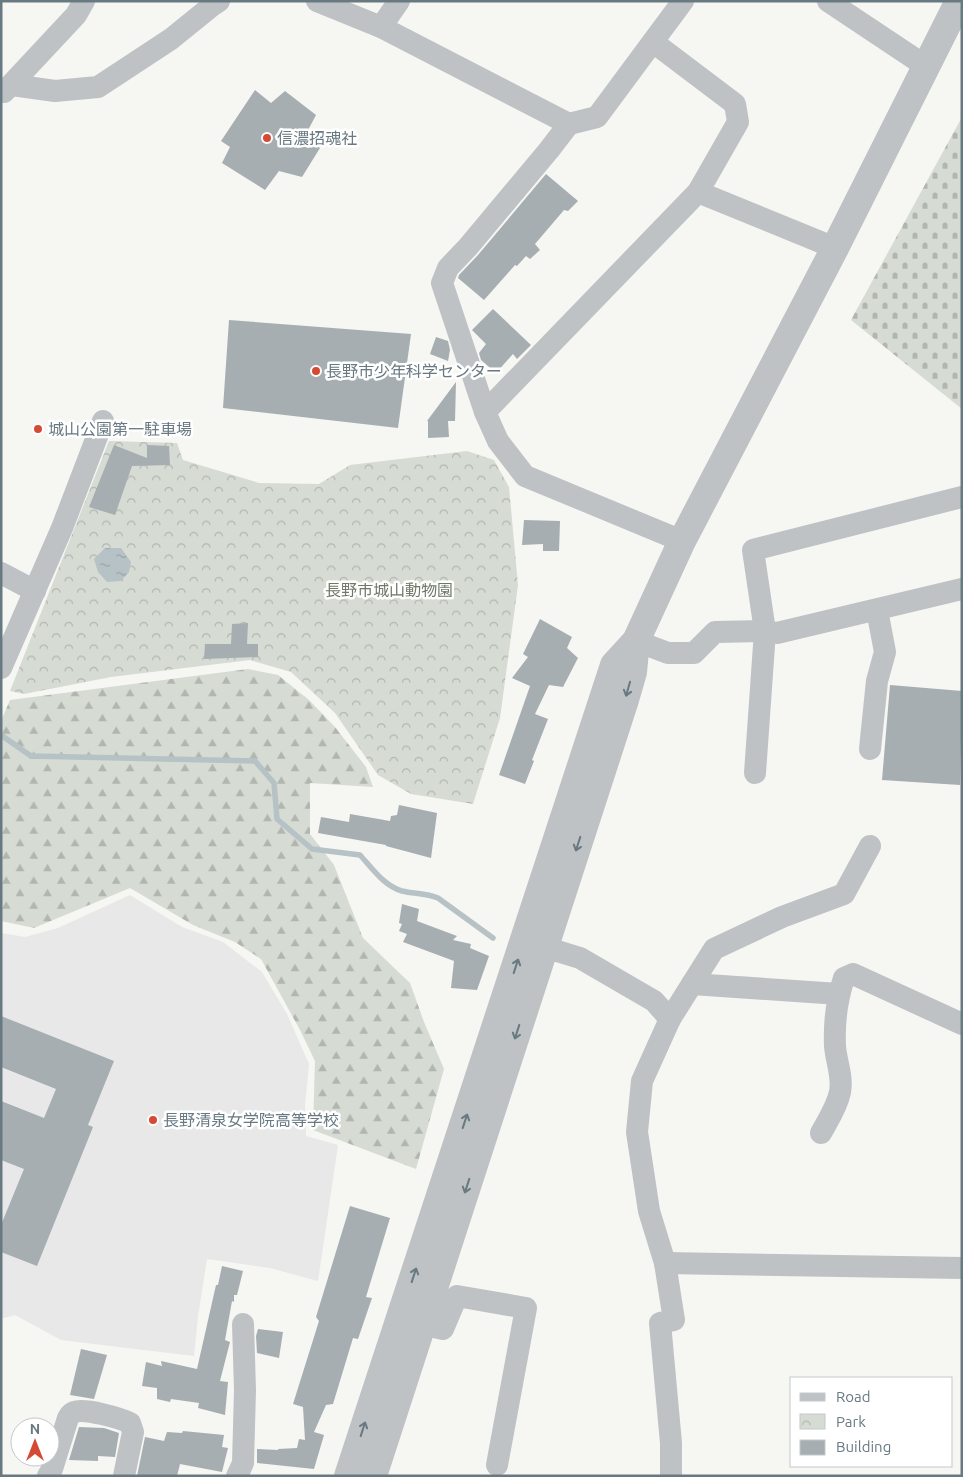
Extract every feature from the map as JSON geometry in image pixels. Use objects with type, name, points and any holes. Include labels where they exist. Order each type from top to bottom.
[{"type":"street","points":[[7,90],[76,15],[84,1]]},
{"type":"street","points":[[7,90],[55,91],[98,88],[171,39],[219,1]]},
{"type":"street","points":[[317,1],[381,28],[569,124]]},
{"type":"street","points":[[381,28],[399,1]]},
{"type":"street","points":[[682,541],[525,476],[498,441],[485,412],[442,283],[448,268],[468,248],[569,124],[598,116],[683,1]]},
{"type":"street","points":[[828,1],[927,67]]},
{"type":"street","points":[[348,1476],[614,665],[636,641],[682,541],[835,248],[959,1]]},
{"type":"street","points":[[485,412],[698,192],[738,122],[735,104],[653,42]]},
{"type":"street","points":[[698,192],[835,248]]},
{"type":"street","points":[[4,661],[62,528],[103,421]]},
{"type":"street","points":[[755,773],[765,631],[752,550],[962,497]]},
{"type":"street","points":[[1,573],[36,591]]},
{"type":"street","points":[[636,641],[668,653],[694,653],[715,632],[765,631],[777,634],[962,589]]},
{"type":"street","points":[[870,749],[877,681],[885,652],[877,610]]},
{"type":"street","points":[[373,1476],[624,703],[633,672],[636,641]]},
{"type":"street","points":[[671,1476],[671,1443],[660,1323],[674,1320],[665,1263],[649,1211],[637,1132],[642,1081],[670,1019],[714,949],[782,917],[844,894],[870,846]]},
{"type":"street","points":[[544,947],[580,958],[654,1001],[670,1019]]},
{"type":"street","points":[[821,1133],[837,1105],[840,1089],[835,1047],[839,994],[844,978],[853,974],[962,1024]]},
{"type":"street","points":[[692,984],[839,994]]},
{"type":"street","points":[[665,1263],[962,1268]]},
{"type":"street","points":[[422,1324],[443,1329],[457,1296],[526,1308],[497,1466]]},
{"type":"street","points":[[237,1476],[243,1463],[245,1390],[243,1324]]},
{"type":"street","points":[[48,1476],[68,1418],[75,1412],[80,1411],[130,1423],[133,1432],[124,1476]]},
{"type":"shaded area","name":"長野清泉女学院高等学校","points":[[130,895],[182,927],[223,942],[262,972],[287,1014],[309,1064],[305,1105],[306,1136],[338,1145],[318,1281],[270,1268],[207,1259],[194,1356],[61,1340],[15,1315],[1,1317],[1,933],[25,937],[58,928]]},
{"type":"green space","points":[[962,117],[962,409],[851,320]]},
{"type":"green space","name":"長野市城山動物園","points":[[109,441],[177,443],[183,460],[259,483],[319,484],[350,465],[467,451],[494,460],[509,487],[518,585],[500,718],[473,804],[411,794],[378,775],[335,713],[291,672],[250,660],[111,677],[24,694],[10,691]]},
{"type":"green space","points":[[248,669],[278,675],[309,700],[335,727],[366,767],[373,787],[310,783],[310,834],[334,865],[363,938],[410,983],[444,1069],[416,1169],[313,1130],[315,1061],[261,959],[235,942],[193,925],[130,888],[34,928],[1,921],[1,721],[10,700]]},
{"type":"water","points":[[105,548],[121,548],[131,562],[129,572],[121,581],[107,582],[98,572],[94,559]]},
{"type":"building","name":"信濃招魂社","points":[[255,90],[271,103],[285,91],[316,115],[306,134],[320,148],[302,177],[279,171],[265,190],[222,163],[230,147],[221,141]]},
{"type":"building","points":[[546,174],[578,201],[568,211],[564,210],[535,244],[540,250],[530,259],[526,256],[517,266],[515,265],[484,300],[458,278],[459,275]]},
{"type":"building","points":[[493,309],[531,345],[517,359],[513,354],[496,373],[481,360],[479,353],[486,344],[472,330]]},
{"type":"building","name":"長野市少年科学センター","points":[[229,320],[411,334],[398,428],[223,408]]},
{"type":"building","points":[[436,337],[448,341],[450,350],[448,361],[430,354]]},
{"type":"building","points":[[456,382],[455,421],[448,421],[449,437],[428,438],[427,421]]},
{"type":"building","points":[[114,445],[147,458],[147,445],[169,446],[170,465],[132,466],[115,515],[89,507]]},
{"type":"building","points":[[524,520],[560,521],[559,551],[543,551],[543,544],[522,545]]},
{"type":"building","points":[[540,619],[572,637],[567,648],[578,658],[563,687],[549,685],[535,714],[548,719],[525,784],[499,775],[530,686],[512,678],[528,657],[523,654]]},
{"type":"building","points":[[248,623],[247,644],[258,644],[258,657],[204,659],[205,644],[231,644],[232,624]]},
{"type":"building","points":[[890,685],[962,691],[960,785],[882,780]]},
{"type":"building","points":[[399,805],[437,813],[431,858],[386,845],[318,833],[321,817],[349,822],[350,814],[390,821],[391,816],[397,815]]},
{"type":"building","points":[[402,904],[419,909],[417,921],[457,936],[453,940],[471,944],[470,948],[489,956],[477,990],[451,988],[454,961],[403,942],[407,934],[399,931],[402,924],[399,923]]},
{"type":"building","points":[[1,1016],[114,1061],[88,1125],[93,1127],[37,1266],[1,1252],[1,1225],[24,1169],[1,1160],[1,1101],[44,1118],[56,1089],[1,1067]]},
{"type":"building","points":[[350,1206],[390,1218],[366,1297],[372,1298],[358,1339],[353,1338],[333,1404],[326,1405],[314,1432],[324,1435],[314,1469],[257,1463],[257,1449],[278,1450],[297,1448],[299,1439],[305,1440],[303,1407],[293,1404],[319,1321],[316,1317]]},
{"type":"building","points":[[222,1266],[243,1271],[237,1295],[234,1295],[234,1302],[232,1301],[225,1340],[230,1342],[220,1381],[228,1382],[225,1415],[198,1408],[199,1403],[171,1399],[170,1402],[157,1399],[157,1388],[142,1386],[146,1362],[162,1366],[161,1361],[197,1369]]},
{"type":"building","points":[[258,1329],[283,1332],[279,1358],[257,1353],[256,1336]]},
{"type":"building","points":[[81,1349],[107,1355],[94,1399],[70,1395]]},
{"type":"building","points":[[79,1427],[104,1428],[119,1433],[115,1457],[98,1456],[98,1461],[69,1460]]},
{"type":"building","points":[[183,1431],[224,1435],[222,1447],[228,1448],[222,1472],[180,1464],[177,1476],[137,1476],[145,1437],[164,1441],[167,1432],[182,1433]]},
{"type":"waterway","points":[[1,735],[31,756],[255,761],[274,783],[277,819],[312,849],[360,855],[379,876],[396,889],[438,898],[493,938]]},
{"type":"place","name":"信濃招魂社","points":[[267,138]]},
{"type":"place","name":"長野市少年科学センター","points":[[316,371]]},
{"type":"place","name":"城山公園第一駐車場","points":[[38,429]]},
{"type":"place","name":"長野清泉女学院高等学校","points":[[153,1120]]}]
